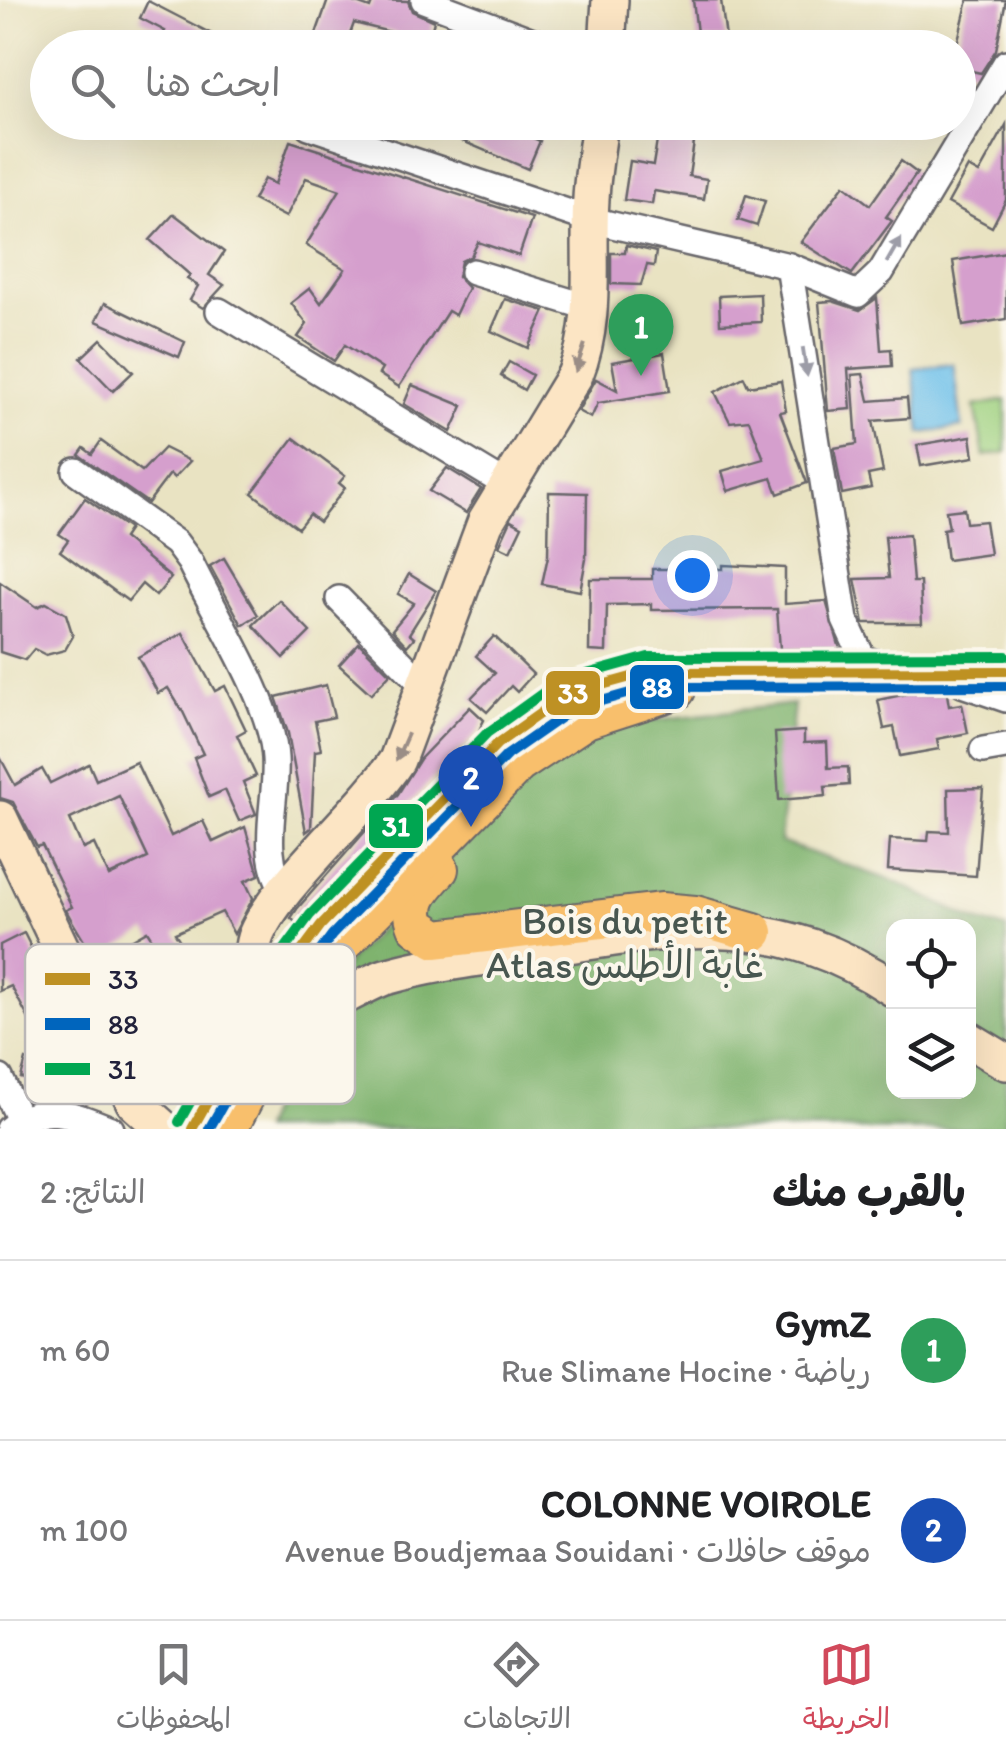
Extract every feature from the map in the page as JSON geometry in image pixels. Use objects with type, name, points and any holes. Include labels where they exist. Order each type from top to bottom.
[{"type":"main road","points":[[311,944],[322,925],[497,744],[530,716],[566,694],[649,672],[1006,671]]},
{"type":"main road","points":[[341,944],[510,772],[551,738],[602,713],[650,696],[757,672]]},
{"type":"main road","points":[[510,772],[493,806],[415,901],[413,918],[429,936],[452,939],[661,912],[695,915],[754,932]]},
{"type":"main road","points":[[201,1127],[215,1104]]},
{"type":"street","points":[[424,0],[503,30]]},
{"type":"street","points":[[608,30],[610,0]]},
{"type":"street","points":[[976,113],[1006,63]]},
{"type":"street","points":[[350,140],[591,220],[789,266],[847,291],[864,291],[881,272],[960,140]]},
{"type":"street","points":[[254,944],[286,892],[376,792],[397,760],[485,524],[504,484],[574,375],[584,350],[591,308],[591,220],[598,140]]},
{"type":"street","points":[[789,266],[845,620],[863,659],[912,672]]},
{"type":"street","points":[[473,272],[591,308]]},
{"type":"street","points":[[220,311],[504,484]]},
{"type":"street","points":[[76,471],[176,543],[190,562],[264,710],[276,755],[272,864],[286,892]]},
{"type":"street","points":[[339,599],[426,688]]},
{"type":"street","points":[[955,673],[962,684],[1006,700]]},
{"type":"street","points":[[3,831],[59,944]]},
{"type":"street","points":[[355,989],[381,978],[438,965],[636,934],[754,932],[833,952],[886,984]]},
{"type":"street","points":[[976,1044],[1006,1062]]},
{"type":"street","points":[[0,1078],[15,1124],[56,1111],[111,1129]]},
{"type":"street","points":[[166,1104],[201,1127]]},
{"type":"green space","points":[[1006,400],[1006,452],[984,456],[975,406]]},
{"type":"green space","name":"Bois du petit Atlas غابة الأطلس","points":[[794,704],[780,842],[898,883],[971,919],[886,919],[886,1099],[976,1099],[976,921],[1006,929],[1006,1129],[262,1129],[272,1104],[355,1104],[355,954],[565,741],[637,722]]},
{"type":"water","points":[[954,364],[962,427],[921,433],[913,369]]},
{"type":"building","points":[[328,0],[348,0],[370,8],[373,0],[408,1],[412,11],[434,21],[432,30],[382,30],[354,23],[351,30],[317,30]]},
{"type":"building","points":[[693,0],[721,0],[725,30],[697,30]]},
{"type":"building","points":[[968,0],[1006,0],[996,50],[981,73],[976,72],[976,30],[960,30]]},
{"type":"building","points":[[148,1],[204,30],[163,30],[140,18]]},
{"type":"building","points":[[1006,125],[1006,200],[992,227],[948,203],[968,167],[979,173]]},
{"type":"building","points":[[460,140],[538,140],[528,169]]},
{"type":"building","points":[[657,140],[694,140],[689,176],[707,179],[704,199],[654,191],[652,204],[624,200],[630,161],[653,165]]},
{"type":"building","points":[[290,141],[532,218],[519,256],[478,242],[471,256],[461,261],[458,277],[468,288],[455,315],[448,311],[399,387],[379,374],[382,369],[345,345],[334,361],[298,337],[307,324],[291,303],[310,288],[321,303],[345,269],[306,245],[340,190],[306,178],[286,217],[253,200],[264,179],[275,184]]},
{"type":"building","points":[[901,161],[917,173],[886,217],[892,221],[852,274],[801,242],[844,185],[870,205]]},
{"type":"building","points":[[746,195],[765,201],[757,226],[738,220]]},
{"type":"building","points":[[174,214],[224,252],[209,275],[224,285],[203,308],[190,300],[198,286],[187,279],[190,275],[150,240]]},
{"type":"building","points":[[626,245],[656,252],[654,266],[647,265],[641,285],[611,284],[611,253],[625,253]]},
{"type":"building","points":[[1006,252],[1006,319],[963,326],[953,261]]},
{"type":"building","points":[[760,294],[761,322],[720,324],[719,296]]},
{"type":"building","points":[[877,298],[881,350],[891,349],[892,366],[848,369],[851,409],[828,411],[819,302],[832,301],[860,310]]},
{"type":"building","points":[[505,299],[545,311],[528,348],[491,331]]},
{"type":"building","points":[[105,303],[185,342],[179,357],[96,321]]},
{"type":"building","points":[[101,339],[133,372],[113,391],[81,358]]},
{"type":"building","points":[[664,353],[670,391],[598,403],[591,418],[578,411],[596,379],[617,390],[612,362]]},
{"type":"building","points":[[509,362],[532,375],[524,390],[501,376]]},
{"type":"building","points":[[863,374],[869,401],[907,398],[909,418],[873,421],[883,472],[868,475],[871,488],[842,494],[834,448],[857,444],[852,375]]},
{"type":"building","points":[[744,377],[748,386],[781,381],[786,411],[780,412],[807,483],[778,494],[772,478],[728,491],[722,471],[764,459],[749,420],[730,422],[715,392]]},
{"type":"building","points":[[412,385],[463,406],[451,432],[404,404]]},
{"type":"building","points":[[971,436],[974,457],[921,466],[917,445]]},
{"type":"building","points":[[294,438],[345,476],[339,483],[345,488],[319,522],[309,514],[298,528],[252,493]]},
{"type":"building","points":[[101,441],[142,471],[164,448],[190,461],[174,478],[170,474],[148,503],[79,455],[84,448],[92,454]]},
{"type":"building","points":[[447,468],[481,489],[466,513],[429,491]]},
{"type":"building","points":[[549,492],[587,493],[586,559],[580,591],[542,584],[548,556]]},
{"type":"building","points":[[85,498],[129,529],[123,538],[171,578],[156,596],[142,584],[128,601],[60,551],[68,540],[59,534]]},
{"type":"building","points":[[964,509],[966,523],[985,521],[990,554],[947,560],[943,529],[949,528],[946,511]]},
{"type":"building","points":[[511,520],[522,526],[510,551],[499,546]]},
{"type":"building","points":[[909,535],[913,582],[920,582],[922,623],[864,623],[855,579],[889,578],[885,537]]},
{"type":"building","points":[[224,558],[258,615],[242,625],[210,566]]},
{"type":"building","points":[[723,565],[785,568],[785,604],[826,601],[840,649],[780,649],[777,609],[651,610],[651,604],[607,605],[606,652],[589,651],[590,579],[652,579],[652,569],[723,569]]},
{"type":"building","points":[[409,574],[436,591],[409,634],[414,638],[407,646],[392,630],[414,603],[398,594]]},
{"type":"building","points":[[0,582],[37,607],[46,603],[66,614],[73,636],[65,650],[46,655],[34,649],[25,660],[0,652]]},
{"type":"building","points":[[279,600],[310,632],[284,658],[253,625]]},
{"type":"building","points":[[183,633],[215,691],[225,686],[246,730],[237,735],[256,776],[243,782],[256,814],[239,821],[225,790],[209,797],[194,758],[203,754],[183,712],[168,688],[158,693],[138,657]]},
{"type":"building","points":[[494,636],[533,674],[517,692],[511,686],[487,712],[471,698],[495,673],[476,656]]},
{"type":"building","points":[[359,643],[390,674],[371,694],[339,665]]},
{"type":"building","points":[[326,685],[334,717],[315,721],[321,750],[315,751],[311,828],[306,832],[288,733],[276,697]]},
{"type":"building","points":[[907,694],[947,694],[949,706],[962,704],[968,733],[937,739],[939,749],[900,756],[894,727],[884,729],[878,700]]},
{"type":"building","points":[[470,707],[484,720],[478,732],[295,922],[291,918],[297,909],[398,794],[420,759]]},
{"type":"building","points":[[804,731],[804,743],[827,742],[828,768],[848,767],[849,785],[825,787],[826,796],[779,800],[775,733]]},
{"type":"building","points":[[0,757],[15,785],[42,769],[50,783],[89,764],[96,780],[136,762],[171,836],[203,821],[213,842],[245,827],[259,875],[245,881],[253,898],[234,934],[222,912],[175,933],[182,944],[155,944],[147,931],[124,944],[86,944],[66,910],[72,907],[42,845],[37,847],[13,802],[0,798]],"holes":[[[119,796],[148,858],[109,876],[94,844],[83,849],[70,819]]]},
{"type":"building","points":[[983,788],[976,876],[888,870],[890,839],[928,841],[929,831],[949,832],[948,789]]},
{"type":"building","points":[[24,933],[30,944],[25,944],[25,1012],[11,986],[0,991],[0,945]]},
{"type":"transit line","name":"31","points":[[289,944],[310,915],[487,733],[558,682],[648,657],[1006,656]]},
{"type":"transit line","name":"33","points":[[307,944],[497,744],[566,695],[649,672],[1006,671]]},
{"type":"transit line","name":"88","points":[[325,944],[507,755],[573,709],[651,687],[1006,686]]},
{"type":"transit line","name":"31","points":[[179,1122],[189,1104]]},
{"type":"transit line","name":"33","points":[[192,1129],[206,1104]]},
{"type":"transit line","name":"88","points":[[209,1129],[223,1104]]},
{"type":"place","name":"GymZ","points":[[641,376]]},
{"type":"place","name":"COLONNE VOIROLE","points":[[471,827]]}]
